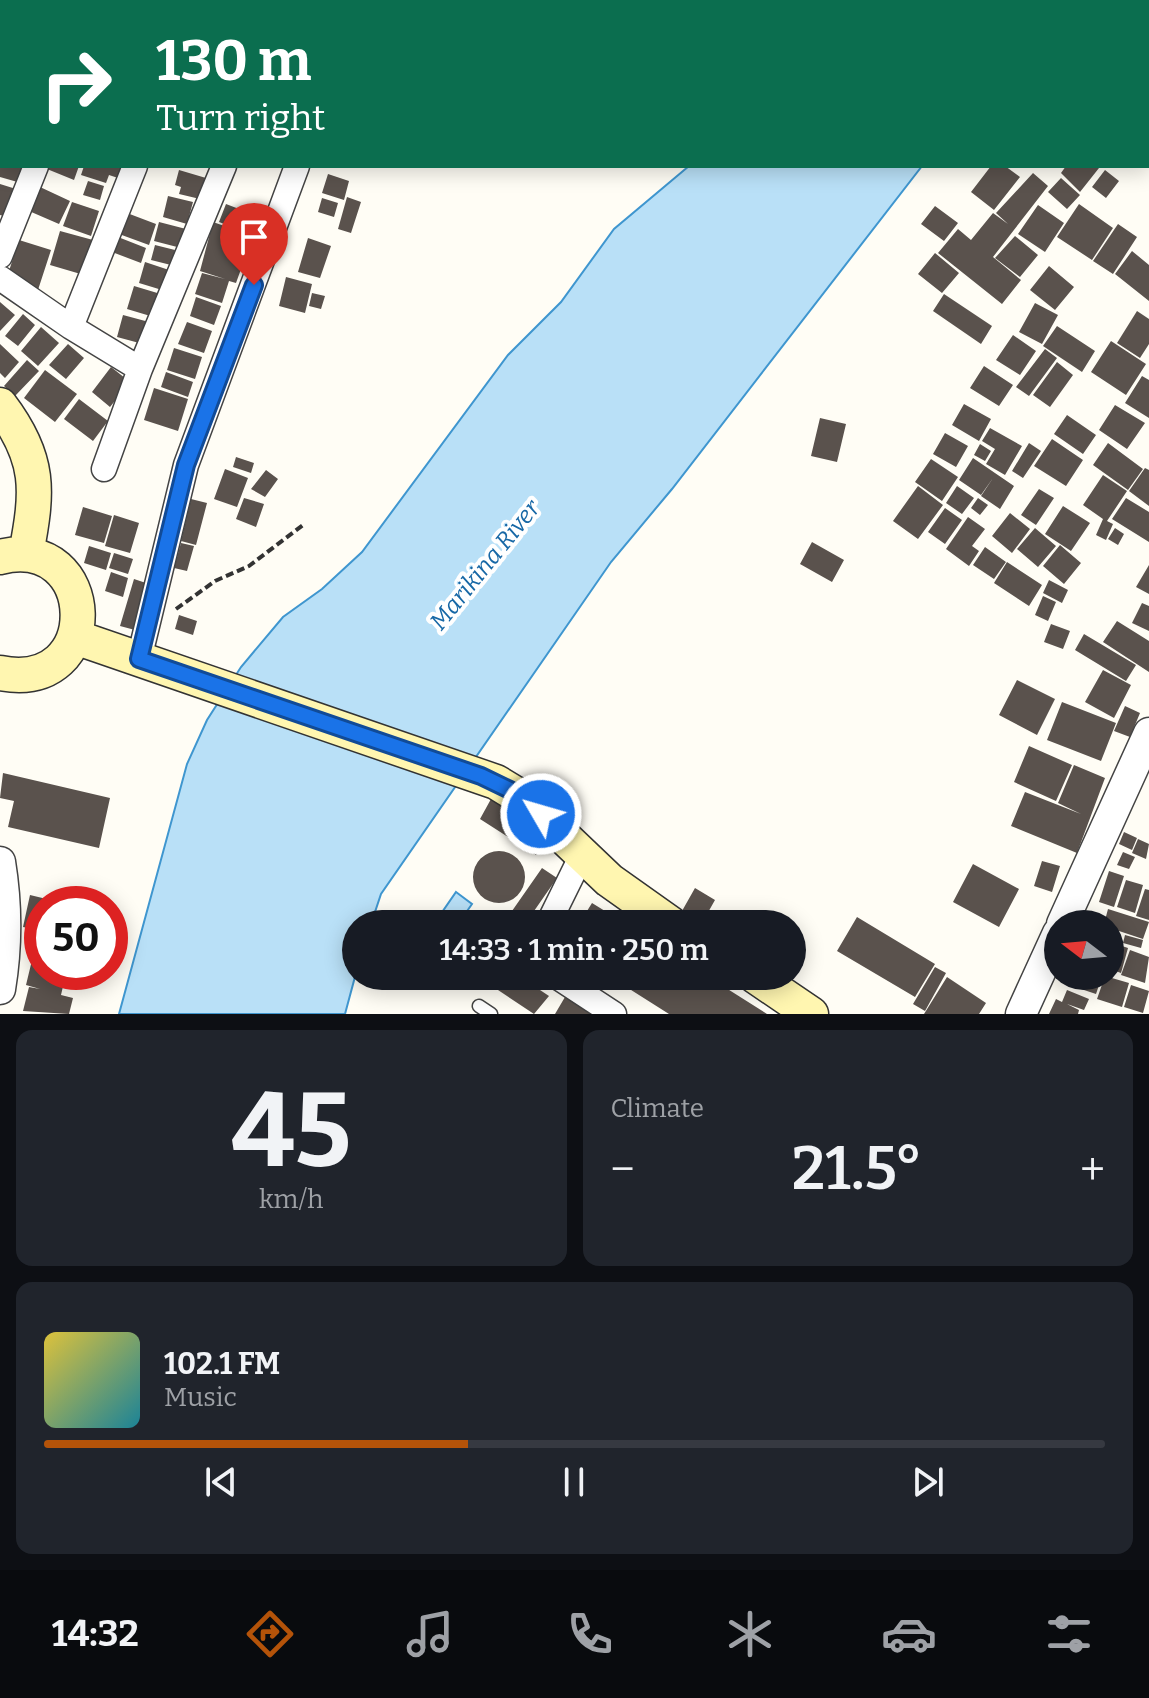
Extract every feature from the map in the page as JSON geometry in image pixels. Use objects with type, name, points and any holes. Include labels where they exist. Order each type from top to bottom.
[{"type":"main road","points":[[0,405],[25,445],[36,493],[13,556],[50,563],[73,588],[78,604],[75,637],[57,662],[30,675],[0,673]]},
{"type":"main road","points":[[75,637],[481,776],[524,799],[609,880],[651,910]]},
{"type":"main road","points":[[776,990],[811,1014]]},
{"type":"street","points":[[0,256],[35,168]]},
{"type":"street","points":[[71,327],[134,168]]},
{"type":"street","points":[[104,469],[140,369],[223,168]]},
{"type":"street","points":[[139,659],[186,465],[296,168]]},
{"type":"street","points":[[0,278],[140,369]]},
{"type":"street","points":[[1068,910],[1149,733]]},
{"type":"street","points":[[555,910],[582,855]]},
{"type":"street","points":[[0,862],[5,889],[7,951],[0,989]]},
{"type":"street","points":[[1021,1014],[1044,964]]},
{"type":"street","points":[[577,990],[614,1014]]},
{"type":"lane","points":[[479,1006],[491,1014]]},
{"type":"path","points":[[171,619],[176,609],[190,597],[215,581],[249,566],[303,525]]},
{"type":"water","name":"Marikina River","points":[[687,168],[920,168],[672,489],[611,562],[381,894],[376,910],[342,910],[342,990],[351,990],[345,1014],[119,1014],[187,764],[207,720],[241,667],[283,617],[322,589],[362,552],[508,355],[561,302],[614,229]]},
{"type":"water","points":[[456,892],[472,904],[468,910],[444,910]]},
{"type":"building","points":[[0,168],[25,168],[21,183],[0,177]]},
{"type":"building","points":[[47,168],[78,168],[74,180]]},
{"type":"building","points":[[83,168],[122,168],[118,178],[109,175],[106,183],[81,175]]},
{"type":"building","points":[[989,168],[1008,168],[1020,177],[994,210],[971,192]]},
{"type":"building","points":[[1065,168],[1099,168],[1080,192],[1061,173]]},
{"type":"building","points":[[179,170],[206,178],[200,199],[179,194],[181,187],[175,185]]},
{"type":"building","points":[[1105,170],[1119,181],[1106,198],[1092,187]]},
{"type":"building","points":[[1033,173],[1048,186],[993,257],[1021,280],[1002,304],[938,253],[958,229],[971,240],[993,213],[1008,224],[996,213]]},
{"type":"building","points":[[328,174],[349,181],[344,200],[322,193]]},
{"type":"building","points":[[1061,178],[1080,195],[1067,209],[1048,192]]},
{"type":"building","points":[[88,181],[104,186],[100,200],[83,195]]},
{"type":"building","points":[[0,184],[16,189],[8,217],[0,215]]},
{"type":"building","points":[[40,187],[70,201],[59,224],[29,211]]},
{"type":"building","points":[[168,196],[193,202],[187,224],[163,217]]},
{"type":"building","points":[[347,197],[361,202],[351,233],[338,229]]},
{"type":"building","points":[[322,198],[338,203],[334,217],[318,212]]},
{"type":"building","points":[[72,202],[99,211],[91,236],[63,226]]},
{"type":"building","points":[[226,204],[260,217],[253,235],[219,222]]},
{"type":"building","points":[[1079,204],[1113,228],[1092,260],[1057,237]]},
{"type":"building","points":[[1038,205],[1064,223],[1045,252],[1018,234]]},
{"type":"building","points":[[935,206],[958,223],[944,241],[921,224]]},
{"type":"building","points":[[127,213],[156,224],[149,245],[119,234]]},
{"type":"building","points":[[159,222],[186,229],[181,248],[154,241]]},
{"type":"building","points":[[213,222],[253,236],[236,283],[229,281],[222,303],[195,294],[202,273],[225,279],[200,271]]},
{"type":"building","points":[[1118,224],[1137,237],[1113,274],[1093,261]]},
{"type":"building","points":[[60,231],[93,240],[84,275],[50,265]]},
{"type":"building","points":[[1015,236],[1038,255],[1020,277],[995,258]]},
{"type":"building","points":[[118,237],[146,248],[141,263],[112,252]]},
{"type":"building","points":[[308,238],[331,246],[320,278],[298,272]]},
{"type":"building","points":[[19,240],[51,250],[37,293],[8,274]]},
{"type":"building","points":[[155,245],[175,250],[171,265],[151,260]]},
{"type":"building","points":[[1132,251],[1149,265],[1149,301],[1115,274]]},
{"type":"building","points":[[935,253],[959,273],[942,293],[918,274]]},
{"type":"building","points":[[145,262],[169,270],[162,290],[139,283]]},
{"type":"building","points":[[1049,266],[1074,287],[1055,310],[1030,290]]},
{"type":"building","points":[[286,277],[312,284],[305,313],[279,306]]},
{"type":"building","points":[[134,286],[164,295],[157,318],[127,309]]},
{"type":"building","points":[[312,293],[325,296],[321,309],[309,306]]},
{"type":"building","points":[[944,294],[992,326],[981,344],[933,311]]},
{"type":"building","points":[[196,297],[221,306],[214,325],[190,316]]},
{"type":"building","points":[[0,302],[15,315],[0,331]]},
{"type":"building","points":[[1035,303],[1058,315],[1042,344],[1019,332]]},
{"type":"building","points":[[1137,311],[1149,319],[1149,344],[1140,358],[1117,343]]},
{"type":"building","points":[[23,314],[35,325],[18,346],[5,336]]},
{"type":"building","points":[[123,315],[149,322],[143,344],[117,337]]},
{"type":"building","points":[[187,322],[212,331],[204,353],[178,344]]},
{"type":"building","points":[[1057,326],[1095,351],[1082,372],[1043,346]]},
{"type":"building","points":[[41,327],[59,343],[38,366],[21,351]]},
{"type":"building","points":[[1013,335],[1036,351],[1020,375],[996,360]]},
{"type":"building","points":[[1111,341],[1146,364],[1126,395],[1091,372]]},
{"type":"building","points":[[0,344],[19,362],[5,378],[0,373]]},
{"type":"building","points":[[68,344],[84,358],[66,379],[49,365]]},
{"type":"building","points":[[174,348],[202,357],[195,379],[167,370]]},
{"type":"building","points":[[1045,349],[1057,358],[1029,396],[1016,387]]},
{"type":"building","points":[[27,360],[39,371],[15,396],[4,386]]},
{"type":"building","points":[[1057,362],[1073,375],[1050,407],[1033,395]]},
{"type":"building","points":[[984,366],[1013,385],[999,406],[970,388]]},
{"type":"building","points":[[111,367],[130,382],[110,407],[92,392]]},
{"type":"building","points":[[45,370],[77,394],[55,422],[24,398]]},
{"type":"building","points":[[166,372],[193,382],[188,397],[161,387]]},
{"type":"building","points":[[1142,376],[1149,380],[1149,418],[1125,403]]},
{"type":"building","points":[[154,388],[188,399],[178,431],[144,420]]},
{"type":"building","points":[[79,399],[108,421],[93,441],[64,419]]},
{"type":"building","points":[[964,404],[991,419],[979,441],[952,425]]},
{"type":"building","points":[[1115,405],[1145,423],[1127,449],[1099,430]]},
{"type":"building","points":[[1067,415],[1096,435],[1083,454],[1054,434]]},
{"type":"building","points":[[820,418],[846,424],[837,462],[811,456]]},
{"type":"building","points":[[990,428],[1022,446],[1005,475],[986,464],[995,449],[982,441]]},
{"type":"building","points":[[945,433],[968,446],[956,467],[933,454]]},
{"type":"building","points":[[1052,439],[1083,460],[1066,486],[1034,466]]},
{"type":"building","points":[[1029,443],[1041,451],[1023,478],[1012,471]]},
{"type":"building","points":[[1108,443],[1143,469],[1128,490],[1093,465]]},
{"type":"building","points":[[980,444],[991,451],[985,461],[974,455]]},
{"type":"building","points":[[236,457],[254,463],[251,473],[233,467]]},
{"type":"building","points":[[973,458],[1014,486],[1000,509],[981,496],[993,478],[981,495],[959,480]]},
{"type":"building","points":[[931,459],[958,477],[942,501],[915,482]]},
{"type":"building","points":[[1145,468],[1149,470],[1149,506],[1129,491]]},
{"type":"building","points":[[225,469],[248,478],[237,507],[214,499]]},
{"type":"building","points":[[266,470],[278,479],[265,497],[251,489]]},
{"type":"building","points":[[1103,475],[1127,491],[1107,521],[1113,524],[1106,540],[1096,535],[1103,519],[1083,505]]},
{"type":"building","points":[[918,486],[943,505],[918,539],[893,521]]},
{"type":"building","points":[[957,486],[974,498],[962,514],[946,503]]},
{"type":"building","points":[[1039,489],[1054,498],[1036,525],[1021,515]]},
{"type":"building","points":[[244,498],[264,504],[256,527],[236,519]]},
{"type":"building","points":[[978,498],[988,505],[980,515],[971,508]]},
{"type":"building","points":[[1126,498],[1149,512],[1149,542],[1112,519]]},
{"type":"building","points":[[191,499],[207,503],[196,545],[181,541]]},
{"type":"building","points":[[1063,506],[1090,523],[1071,551],[1045,534]]},
{"type":"building","points":[[83,507],[112,516],[104,543],[75,535]]},
{"type":"building","points":[[945,508],[962,520],[945,544],[928,532]]},
{"type":"building","points":[[1010,513],[1030,529],[1012,553],[992,536]]},
{"type":"building","points":[[114,515],[139,523],[130,553],[105,546]]},
{"type":"building","points":[[968,517],[985,529],[972,546],[979,551],[969,566],[946,549]]},
{"type":"building","points":[[1035,528],[1056,546],[1038,567],[1017,549]]},
{"type":"building","points":[[1115,528],[1124,534],[1118,545],[1108,539]]},
{"type":"building","points":[[812,542],[844,560],[832,582],[800,564]]},
{"type":"building","points":[[181,543],[194,546],[187,571],[174,568]]},
{"type":"building","points":[[1060,545],[1081,563],[1064,584],[1043,566]]},
{"type":"building","points":[[89,546],[111,553],[106,570],[84,563]]},
{"type":"building","points":[[985,547],[1006,562],[994,579],[973,565]]},
{"type":"building","points":[[114,553],[133,559],[128,574],[109,568]]},
{"type":"building","points":[[1007,562],[1042,585],[1029,606],[994,583]]},
{"type":"building","points":[[1149,565],[1149,594],[1136,587]]},
{"type":"building","points":[[111,572],[128,578],[123,597],[105,591]]},
{"type":"building","points":[[134,579],[149,584],[135,630],[120,626]]},
{"type":"building","points":[[1049,580],[1068,590],[1062,603],[1043,593]]},
{"type":"building","points":[[1043,596],[1056,602],[1048,621],[1035,615]]},
{"type":"building","points":[[1142,603],[1149,606],[1149,631],[1132,623]]},
{"type":"building","points":[[179,615],[197,621],[193,635],[175,629]]},
{"type":"building","points":[[1117,621],[1149,641],[1149,672],[1103,642]]},
{"type":"building","points":[[1051,624],[1070,631],[1063,649],[1044,642]]},
{"type":"building","points":[[1084,634],[1136,665],[1126,681],[1075,650]]},
{"type":"building","points":[[1103,670],[1131,685],[1114,718],[1085,702]]},
{"type":"building","points":[[1017,680],[1055,699],[1037,735],[999,715]]},
{"type":"building","points":[[1062,702],[1116,723],[1101,761],[1047,740]]},
{"type":"building","points":[[1125,706],[1140,713],[1130,737],[1114,731]]},
{"type":"building","points":[[1029,746],[1072,765],[1056,801],[1014,782]]},
{"type":"building","points":[[1074,765],[1105,778],[1077,853],[1011,826],[1025,792],[1081,814],[1058,803]]},
{"type":"building","points":[[3,773],[110,798],[99,848],[8,827],[14,801],[0,798]]},
{"type":"building","points":[[491,799],[517,811],[545,843],[536,855],[480,819]]},
{"type":"building","points":[[1124,832],[1137,838],[1132,850],[1119,844]]},
{"type":"building","points":[[1138,839],[1149,844],[1146,859],[1132,853]]},
{"type":"building","points":[[499,851],[518,858],[525,877],[518,896],[499,903],[480,896],[473,877],[480,858]]},
{"type":"building","points":[[1123,852],[1135,857],[1129,869],[1117,865]]},
{"type":"building","points":[[1042,861],[1060,866],[1052,892],[1034,886]]},
{"type":"building","points":[[973,864],[1019,889],[999,927],[953,902]]},
{"type":"building","points":[[542,868],[557,878],[535,910],[513,910]]},
{"type":"building","points":[[1109,871],[1124,876],[1114,907],[1099,902]]},
{"type":"building","points":[[1126,880],[1143,885],[1135,913],[1117,907]]},
{"type":"building","points":[[695,888],[715,900],[709,910],[683,910]]},
{"type":"building","points":[[1145,889],[1149,890],[1149,920],[1136,916]]},
{"type":"building","points":[[592,903],[603,910],[588,910]]},
{"type":"building","points":[[1124,914],[1149,922],[1143,939],[1124,933]]},
{"type":"building","points":[[857,917],[935,964],[915,997],[837,951]]},
{"type":"building","points":[[1125,935],[1143,940],[1141,948],[1124,943]]},
{"type":"building","points":[[1130,950],[1149,957],[1145,983],[1124,976]]},
{"type":"building","points":[[935,967],[946,973],[925,1011],[913,1004]]},
{"type":"building","points":[[947,977],[986,1003],[979,1014],[924,1014]]},
{"type":"building","points":[[1124,982],[1129,983],[1122,1007],[1097,999],[1100,990],[1124,990]]},
{"type":"building","points":[[1131,985],[1149,991],[1143,1013],[1124,1007]]},
{"type":"building","points":[[28,990],[62,990],[61,995],[73,998],[69,1014],[23,1011]]},
{"type":"building","points":[[498,990],[540,990],[549,996],[534,1014]]},
{"type":"building","points":[[631,990],[729,990],[767,1014],[669,1014]]},
{"type":"building","points":[[1067,990],[1089,999],[1084,1010],[1067,1004],[1079,1010],[1078,1014],[1049,1014],[1056,999],[1062,1002]]},
{"type":"building","points":[[565,997],[594,1014],[555,1014]]},
{"type":"route","points":[[254,285],[186,465],[162,576],[139,659],[481,776],[510,790],[541,814]]}]
